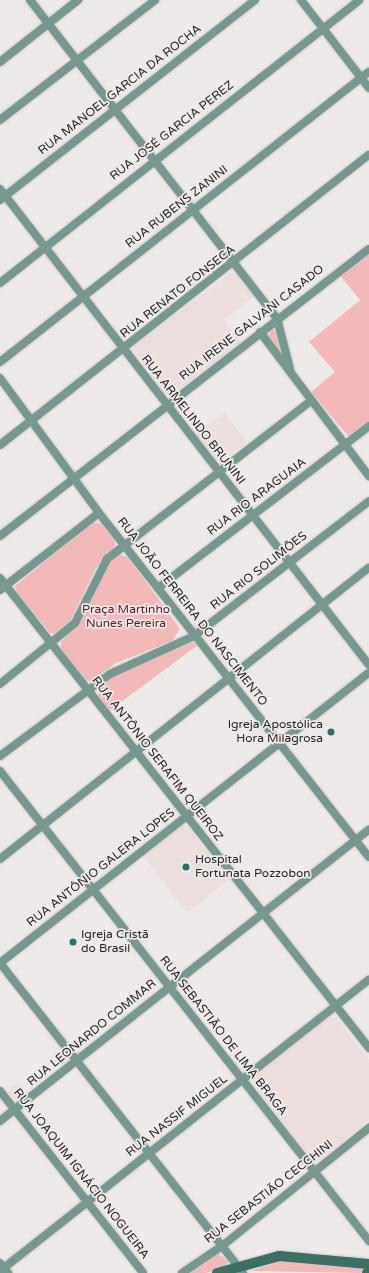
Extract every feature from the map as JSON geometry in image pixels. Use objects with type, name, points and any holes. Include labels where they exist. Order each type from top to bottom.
[{"type":"street","points":[[30,0],[277,318],[290,369]]},
{"type":"street","points":[[0,62],[78,0]]},
{"type":"street","points":[[0,120],[154,0]]},
{"type":"street","name":"RUA MANOEL GARCIA DA ROCHA","points":[[2,195],[115,110],[255,0]]},
{"type":"street","points":[[301,0],[369,88]]},
{"type":"street","name":"RUA JOSÉ GARCIA PEREZ","points":[[0,283],[44,246],[359,0]]},
{"type":"street","name":"RUA RUBENS ZANINI","points":[[0,362],[369,72]]},
{"type":"street","name":"RUA RENATO FONSECA","points":[[0,445],[234,264],[369,155]]},
{"type":"street","name":"RUA ARMELINDO BRUNINI","points":[[2,195],[84,295],[217,471],[369,665]]},
{"type":"street","name":"RUA IRENE GALVANI CASADO","points":[[0,536],[75,478],[166,404],[369,249]]},
{"type":"street","points":[[260,332],[290,369],[311,401],[369,476]]},
{"type":"street","name":"RUA JOÃO FERREIRA DO NASCIMENTO","points":[[0,378],[75,478],[99,513],[194,636],[281,742],[369,858]]},
{"type":"street","points":[[0,684],[52,644],[82,612],[104,564],[125,545],[217,471],[311,401]]},
{"type":"street","name":"RUA RIO ARAGUAIA","points":[[158,588],[369,426]]},
{"type":"street","name":"RUA RIO SOLIMÕES","points":[[0,756],[88,690],[125,665],[194,636],[369,501]]},
{"type":"street","points":[[3,588],[99,513]]},
{"type":"street","points":[[0,859],[321,604],[369,568]]},
{"type":"street","name":"RUA ANTÔNIO SERAFIM QUEIROZ","points":[[0,578],[3,588],[52,644],[369,1048]]},
{"type":"street","name":"RUA ANTÔNIO GALERA LOPES","points":[[0,963],[369,673]]},
{"type":"street","name":"RUA SEBASTIÃO DE LIMA BRAGA","points":[[0,770],[369,1241]]},
{"type":"street","name":"RUA LEONARDO COMMAR","points":[[0,1121],[79,1061],[168,986],[369,830]]},
{"type":"street","points":[[0,963],[79,1061],[148,1153],[241,1270]]},
{"type":"street","name":"RUA NASSIF MIGUEL","points":[[3,1269],[369,980]]},
{"type":"street","name":"RUA JOAQUIM IGNÁCIO NOGUEIRA","points":[[0,1091],[143,1273]]},
{"type":"street","name":"RUA SEBASTIÃO CECCHINI","points":[[182,1273],[222,1246],[369,1128]]},
{"type":"street","points":[[217,1273],[241,1270],[279,1256],[369,1264]]},
{"type":"shaded area","points":[[231,273],[236,275],[254,297],[224,320],[241,342],[172,394],[165,394],[132,347]]},
{"type":"shaded area","points":[[225,412],[247,443],[219,462],[213,460],[194,435]]},
{"type":"shaded area","name":"Hospital Fortunata Pozzobon","points":[[181,825],[188,827],[230,879],[187,913],[143,855]]},
{"type":"shaded area","points":[[329,1017],[336,1017],[369,1060],[369,1120],[318,1161],[312,1160],[254,1085],[254,1077]]},
{"type":"shaded area","points":[[17,1084],[24,1089],[25,1092],[20,1099],[17,1100],[10,1095],[9,1092],[14,1085]]},
{"type":"green space","points":[[369,253],[369,422],[349,437],[311,392],[335,372],[309,342],[360,300],[339,274]]},
{"type":"green space","points":[[272,329],[278,333],[284,359],[268,336]]},
{"type":"green space","points":[[93,522],[102,524],[115,540],[115,547],[96,568],[70,622],[56,634],[50,633],[16,592],[15,586]]},
{"type":"green space","name":"Praça Martinho Nunes Pereira","points":[[118,554],[129,558],[180,629],[172,641],[116,663],[91,681],[85,681],[61,648],[61,642],[85,614],[104,569]]},
{"type":"green space","points":[[192,642],[198,645],[109,711],[99,698],[98,690],[101,685],[121,671]]},
{"type":"green space","points":[[217,1253],[228,1261],[225,1267],[206,1273],[189,1273]]},
{"type":"green space","points":[[284,1259],[365,1268],[360,1273],[251,1271]]},
{"type":"place","name":"Igreja Apostólica Hora Milagrosa","points":[[331,732]]},
{"type":"place","name":"Hospital Fortunata Pozzobon","points":[[186,867]]},
{"type":"place","name":"Igreja Cristã do Brasil","points":[[73,942]]}]
